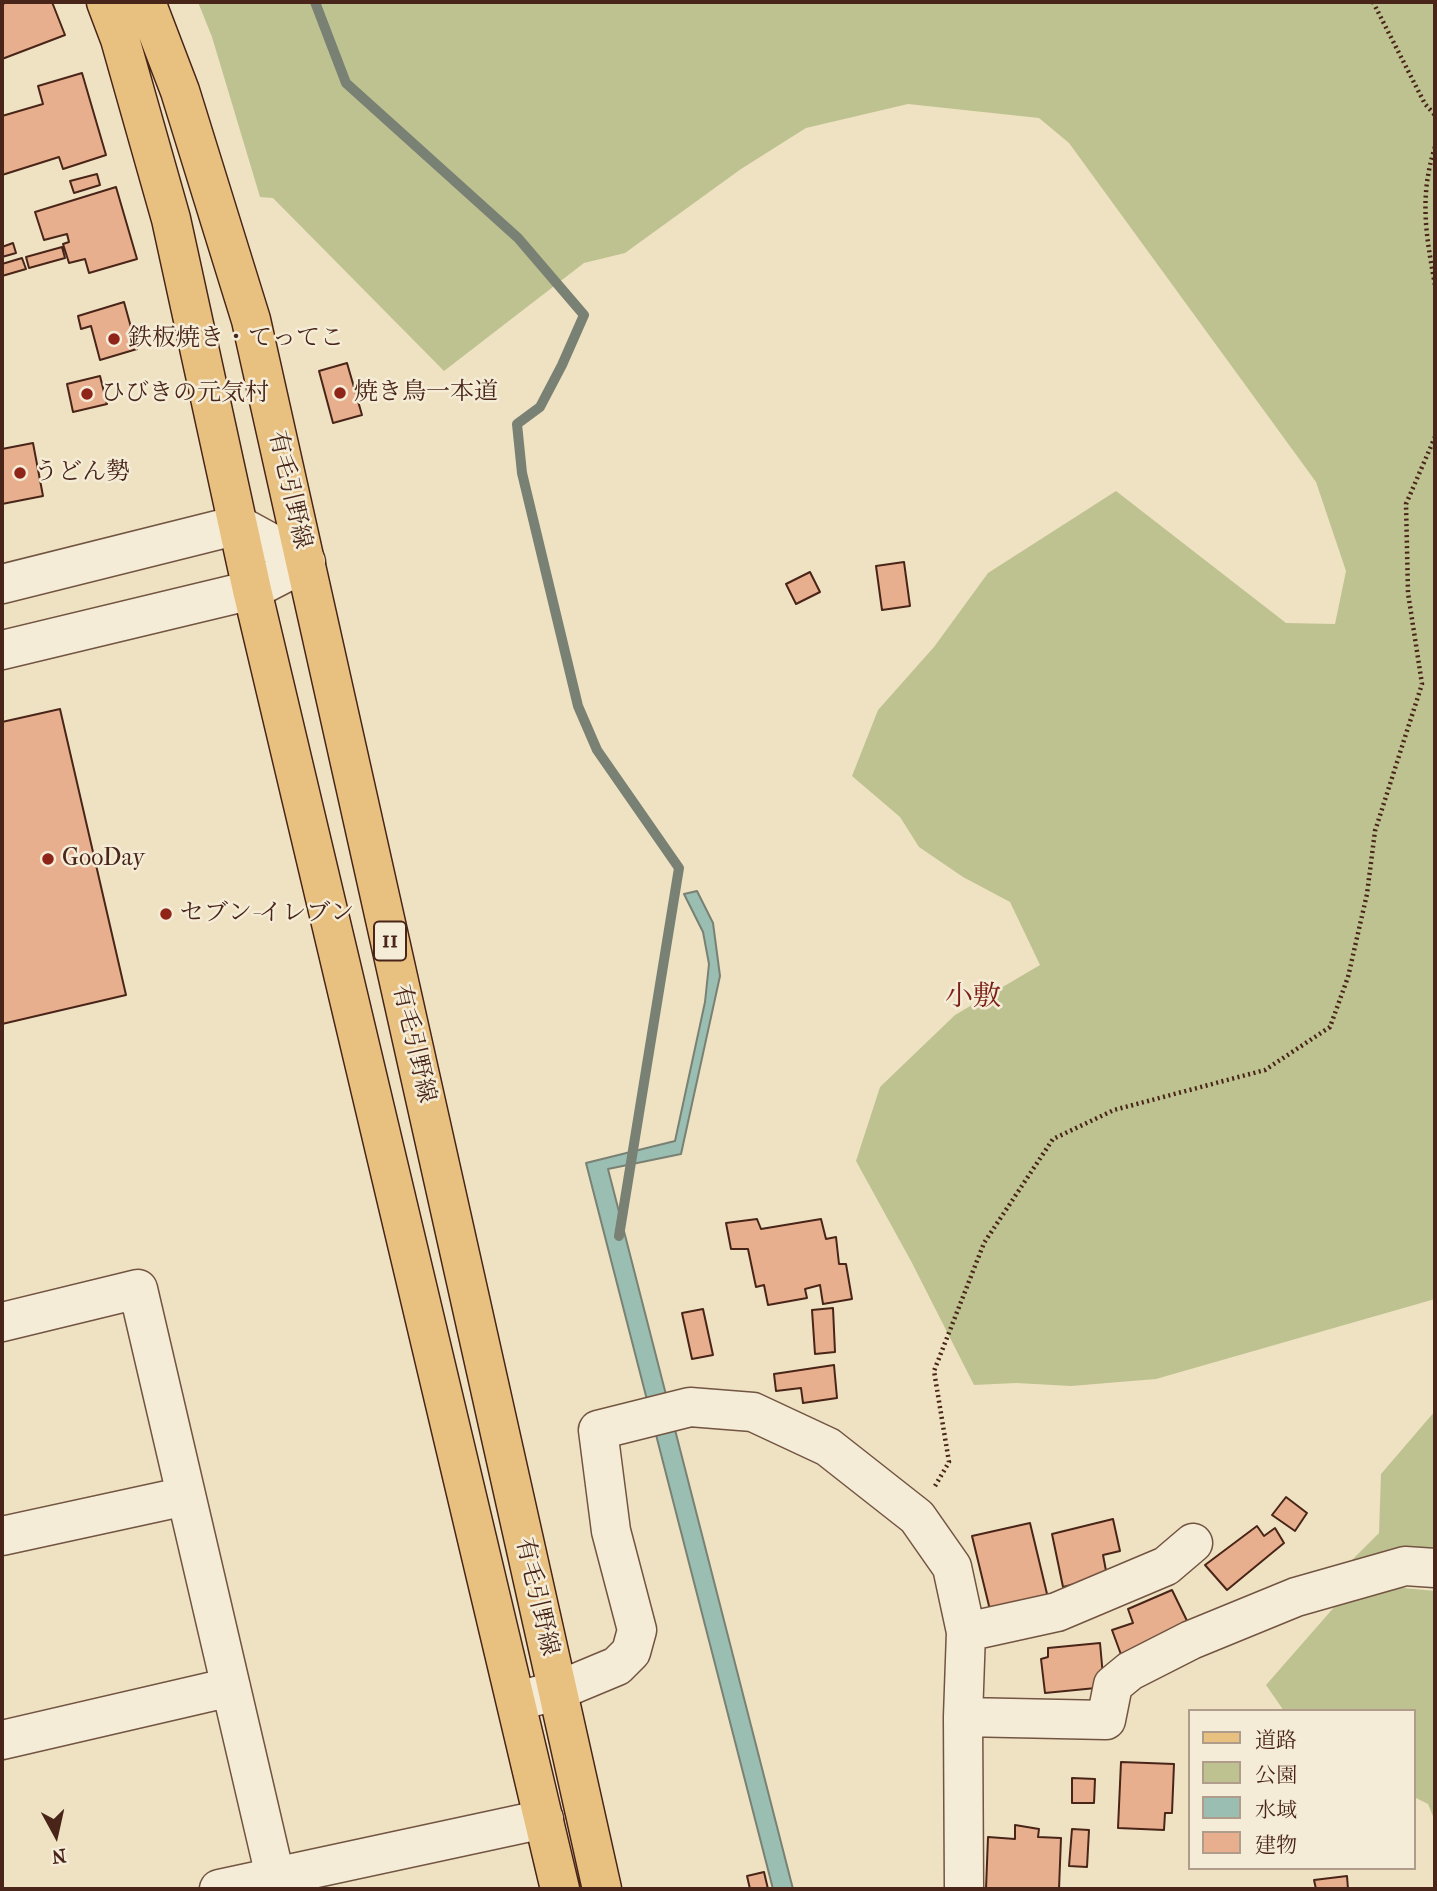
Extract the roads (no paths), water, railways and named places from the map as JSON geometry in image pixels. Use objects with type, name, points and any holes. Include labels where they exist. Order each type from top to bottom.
[{"type":"main road","name":"有毛引野線","points":[[106,2],[120,39],[171,219],[253,590],[560,1889]]},
{"type":"main road","name":"有毛引野線","points":[[146,2],[180,91],[251,320],[603,1889]]},
{"type":"street","points":[[2,584],[238,525],[306,562]]},
{"type":"street","points":[[2,650],[253,590],[306,562]]},
{"type":"street","points":[[2,1322],[138,1289],[277,1883]]},
{"type":"street","points":[[516,1701],[557,1691],[617,1666],[631,1652],[636,1630],[611,1531],[598,1430],[691,1407],[753,1412],[828,1447],[918,1517],[952,1567],[966,1632],[963,1717],[964,1889]]},
{"type":"street","points":[[2,1536],[186,1496]]},
{"type":"street","points":[[966,1632],[1057,1612],[1166,1566],[1193,1543]]},
{"type":"street","points":[[963,1717],[1106,1720],[1113,1685],[1130,1671],[1191,1640],[1296,1597],[1405,1566],[1435,1568]]},
{"type":"street","points":[[2,1740],[231,1687]]},
{"type":"street","points":[[219,1889],[277,1883],[544,1819]]},
{"type":"water","points":[[697,891],[713,923],[720,976],[681,1154],[608,1169],[793,1889],[773,1889],[586,1163],[675,1141],[705,1002],[709,964],[703,932],[684,894]]},
{"type":"waterway","points":[[315,2],[346,83],[518,238],[584,315],[540,407],[517,424],[522,473],[578,706],[597,750],[679,868],[619,1236]]},
{"type":"place","name":"鉄板焼き・てってこ","points":[[114,339]]},
{"type":"place","name":"焼き鳥一本道","points":[[340,393]]},
{"type":"place","name":"ひびきの元気村","points":[[87,394]]},
{"type":"place","name":"うどん勢","points":[[20,473]]},
{"type":"place","name":"GooDay","points":[[48,859]]},
{"type":"place","name":"セブン-イレブン","points":[[166,914]]},
{"type":"district","name":"小敷","points":[[973,998]]}]
